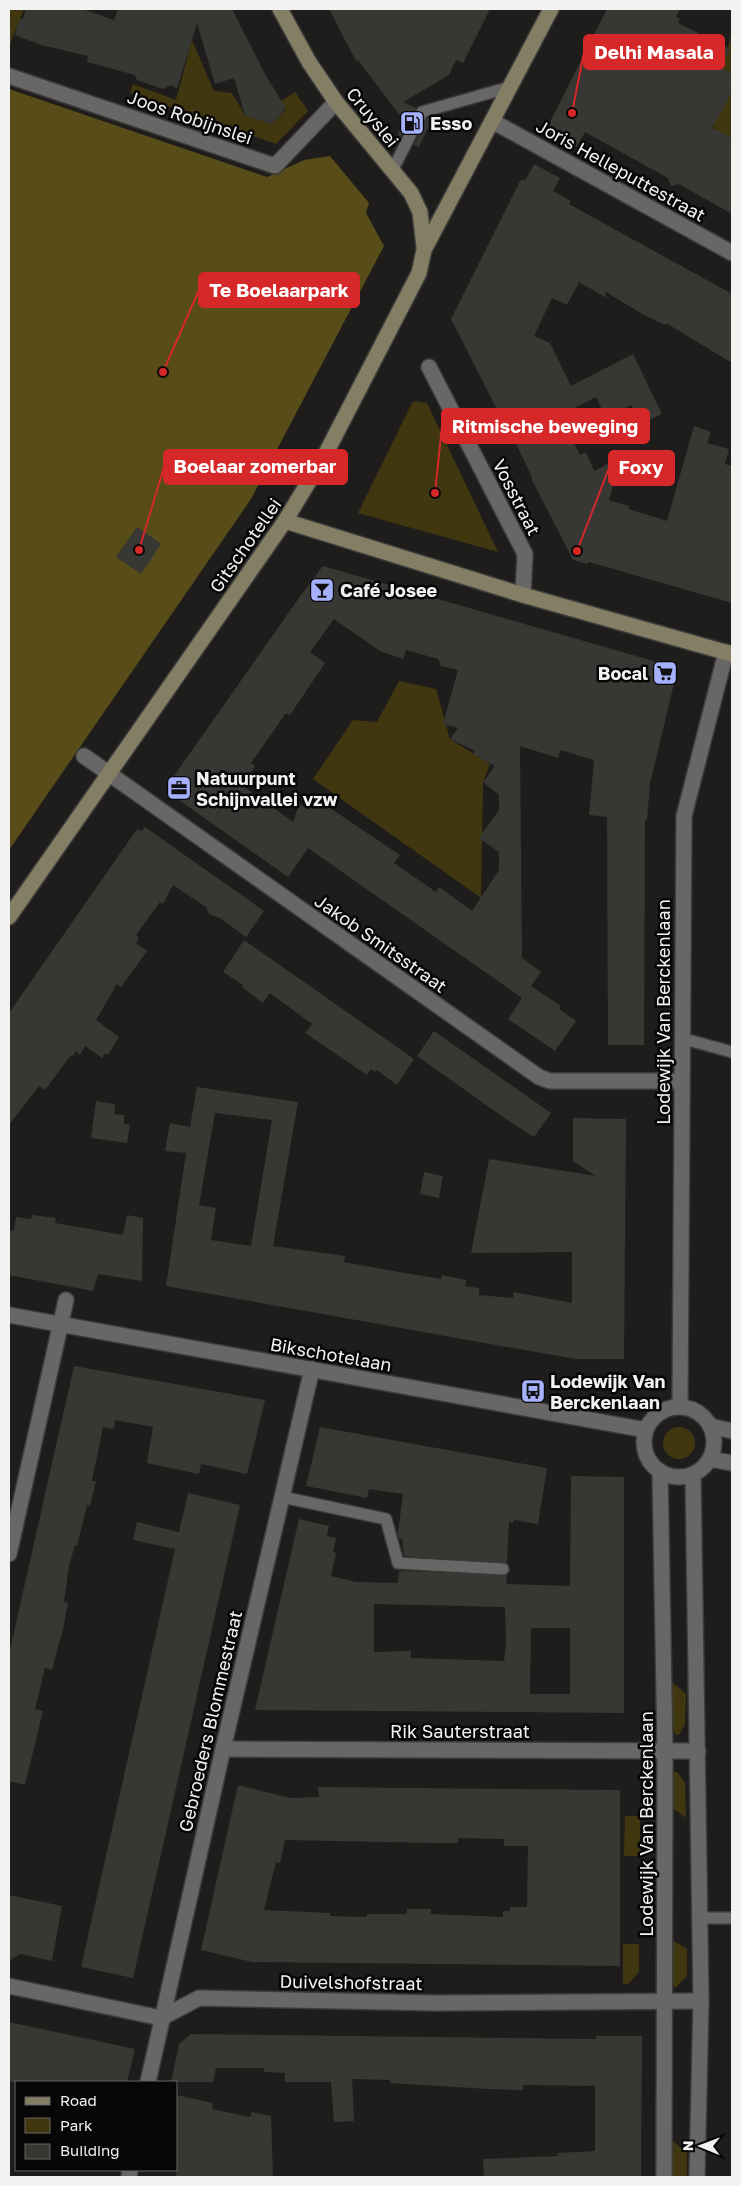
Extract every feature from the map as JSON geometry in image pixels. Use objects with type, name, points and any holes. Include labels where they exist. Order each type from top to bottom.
[{"type":"street","name":"Cruyslei","points":[[280,9],[309,62],[336,102],[411,193],[420,212],[424,250]]},
{"type":"street","name":"Gitschotellei","points":[[9,917],[285,521],[325,455],[419,273],[424,250],[551,9]]},
{"type":"street","name":"Joos Robijnslei","points":[[9,76],[275,166],[336,102]]},
{"type":"street","name":"Joris Helleputtestraat","points":[[492,121],[732,253]]},
{"type":"street","name":"Vosstraat","points":[[430,367],[525,554],[523,595]]},
{"type":"street","points":[[285,521],[523,595],[729,653]]},
{"type":"street","name":"Lodewijk Van Berckenlaan","points":[[680,1407],[684,816],[729,653]]},
{"type":"street","name":"Jakob Smitsstraat","points":[[84,756],[539,1077],[550,1081],[681,1081]]},
{"type":"street","points":[[9,1554],[66,1300]]},
{"type":"street","name":"Bikschotelaan","points":[[9,1315],[646,1430]]},
{"type":"street","name":"Gebroeders Blommestraat","points":[[148,2081],[161,2018],[312,1369]]},
{"type":"street","points":[[680,1407],[698,1413],[710,1426],[714,1437],[710,1459],[693,1474],[682,1477],[670,1476],[660,1471],[647,1456],[645,1447],[646,1430],[655,1417],[662,1412],[680,1407]]},
{"type":"street","points":[[710,1426],[732,1430]]},
{"type":"street","points":[[710,1459],[732,1463]]},
{"type":"street","name":"Lodewijk Van Berckenlaan","points":[[660,1471],[665,1750],[664,2177]]},
{"type":"street","points":[[693,1474],[701,2001],[697,2177]]},
{"type":"street","name":"Rik Sauterstraat","points":[[223,1749],[698,1751]]},
{"type":"street","points":[[9,1986],[161,2018]]},
{"type":"street","name":"Duivelshofstraat","points":[[161,2018],[199,1998],[437,2003],[701,2001]]},
{"type":"lane","points":[[392,171],[422,112],[510,87]]},
{"type":"lane","points":[[682,1038],[732,1052]]},
{"type":"lane","points":[[282,1497],[386,1519],[398,1563],[503,1569]]},
{"type":"lane","points":[[700,1918],[732,1918]]},
{"type":"green space","points":[[10,9],[24,9],[9,44]]},
{"type":"green space","points":[[134,9],[166,9],[192,40]]},
{"type":"green space","points":[[732,32],[732,146],[708,122]]},
{"type":"green space","points":[[192,40],[214,91],[232,93],[245,115],[272,124],[286,109],[281,101],[295,92],[308,111],[276,144],[130,93],[133,84],[176,100]]},
{"type":"green space","points":[[413,401],[427,403],[498,552],[358,513]]},
{"type":"green space","points":[[399,681],[436,689],[450,739],[490,764],[483,782],[481,898],[313,779],[353,720],[377,722]]},
{"type":"green space","points":[[679,1427],[690,1432],[695,1443],[690,1454],[679,1459],[668,1454],[663,1443],[668,1432]]},
{"type":"green space","points":[[671,1681],[686,1694],[685,1724],[679,1735],[676,1735],[672,1729]]},
{"type":"green space","points":[[673,1772],[677,1772],[685,1782],[686,1818],[673,1808]]},
{"type":"green space","points":[[625,1816],[640,1816],[640,1856],[624,1856]]},
{"type":"green space","points":[[672,1940],[687,1949],[687,1976],[675,1988],[672,1984]]},
{"type":"green space","points":[[623,1944],[639,1944],[639,1972],[628,1984],[623,1984]]},
{"type":"green space","points":[[673,2141],[687,2153],[687,2177],[673,2177]]},
{"type":"shaded area","points":[[9,89],[267,177],[304,160],[330,156],[369,203],[366,213],[384,246],[251,499],[9,850]]},
{"type":"building","points":[[26,9],[82,9],[114,20],[118,9],[232,9],[266,76],[286,108],[272,124],[245,115],[234,78],[215,84],[197,23],[177,89],[171,85],[163,89],[137,80],[135,75],[87,62],[88,56],[41,45],[15,35],[19,20],[23,18]]},
{"type":"building","points":[[329,9],[490,9],[463,63],[456,60],[449,75],[403,102],[416,108],[400,138],[397,136],[404,121],[358,60],[356,61]]},
{"type":"building","points":[[607,9],[680,9],[676,17],[680,19],[678,23],[730,49],[720,67],[732,74],[732,92],[712,128],[732,138],[732,214],[679,184],[671,186],[668,178],[585,132],[577,147],[546,130]]},
{"type":"building","points":[[433,117],[419,147],[414,145],[427,118]]},
{"type":"building","points":[[534,164],[560,178],[553,191],[571,201],[569,204],[732,294],[732,363],[666,323],[665,325],[644,315],[604,291],[607,298],[579,282],[567,305],[552,298],[534,336],[550,343],[571,386],[633,354],[662,414],[641,424],[631,405],[606,418],[596,397],[565,413],[566,417],[562,420],[580,455],[586,452],[594,471],[621,457],[609,500],[629,506],[629,509],[667,521],[694,426],[711,432],[707,443],[729,449],[725,464],[732,466],[732,603],[589,562],[587,564],[573,560],[531,478],[514,440],[451,319],[520,181],[526,179]]},
{"type":"building","points":[[137,527],[161,544],[141,574],[116,557]]},
{"type":"building","points":[[323,566],[671,666],[676,675],[650,784],[647,820],[645,820],[644,1045],[608,1045],[607,817],[589,815],[594,760],[560,750],[558,758],[520,746],[522,958],[541,972],[531,986],[561,1006],[559,1009],[576,1021],[555,1051],[508,1019],[522,998],[308,848],[288,877],[169,793],[171,789],[167,786]],"holes":[[[334,619],[380,651],[403,659],[406,650],[438,659],[441,666],[458,670],[443,724],[458,728],[450,739],[475,751],[473,754],[495,766],[483,782],[499,795],[499,810],[479,838],[499,852],[499,870],[472,911],[439,887],[436,892],[394,863],[400,855],[312,796],[308,809],[299,804],[293,822],[243,786],[255,766],[251,763],[286,713],[290,715],[325,663],[310,652]]]},
{"type":"building","points":[[145,827],[264,911],[246,937],[220,918],[209,914],[206,907],[173,885],[163,904],[160,902],[136,935],[139,938],[136,943],[147,951],[121,987],[117,984],[96,1020],[119,1037],[108,1055],[105,1053],[102,1058],[85,1046],[80,1055],[76,1051],[45,1090],[39,1086],[9,1125],[9,1013],[137,829],[142,831]]},
{"type":"building","points":[[244,940],[414,1059],[397,1085],[377,1070],[375,1072],[371,1069],[367,1075],[305,1033],[312,1024],[270,993],[263,1003],[242,987],[243,985],[223,972]]},
{"type":"building","points":[[434,1031],[551,1113],[534,1137],[417,1056]]},
{"type":"building","points":[[197,1087],[298,1102],[273,1246],[345,1256],[344,1262],[393,1271],[441,1279],[442,1275],[466,1280],[465,1286],[479,1288],[479,1295],[513,1298],[514,1292],[572,1303],[572,1252],[471,1253],[489,1159],[596,1176],[573,1161],[573,1118],[626,1119],[624,1359],[575,1359],[166,1286],[186,1153],[165,1151],[170,1123],[190,1127]],"holes":[[[215,1113],[272,1120],[251,1246],[211,1240],[216,1208],[199,1205]]]},
{"type":"building","points":[[96,1101],[115,1104],[114,1114],[124,1115],[124,1124],[130,1125],[127,1143],[91,1138]]},
{"type":"building","points":[[424,1172],[443,1176],[439,1198],[420,1194]]},
{"type":"building","points":[[32,1215],[56,1218],[55,1223],[123,1235],[127,1215],[143,1218],[142,1281],[98,1274],[93,1291],[9,1275],[9,1230],[14,1231],[16,1217],[31,1219]]},
{"type":"building","points":[[74,1366],[265,1400],[247,1474],[201,1464],[199,1474],[147,1463],[153,1427],[115,1420],[114,1429],[103,1427],[92,1481],[96,1481],[90,1506],[87,1505],[77,1546],[75,1545],[69,1566],[64,1602],[68,1603],[63,1629],[52,1670],[45,1668],[35,1709],[43,1711],[25,1785],[9,1781],[9,1654]]},
{"type":"building","points":[[320,1427],[547,1468],[538,1524],[514,1520],[513,1523],[509,1522],[507,1563],[404,1556],[402,1539],[399,1539],[398,1533],[403,1494],[369,1489],[367,1498],[306,1486]]},
{"type":"building","points":[[571,1476],[624,1477],[624,1713],[255,1710],[299,1519],[329,1526],[327,1536],[336,1538],[333,1552],[336,1553],[331,1576],[356,1582],[398,1583],[399,1571],[507,1575],[506,1584],[570,1586]],"holes":[[[374,1604],[505,1607],[506,1642],[504,1661],[411,1658],[411,1651],[374,1652]],[[531,1628],[570,1628],[570,1694],[530,1694]]]},
{"type":"building","points":[[188,1493],[240,1505],[133,1978],[81,1967],[175,1549],[133,1540],[137,1522],[179,1532]]},
{"type":"building","points":[[238,1785],[290,1798],[319,1797],[318,1787],[620,1790],[620,1966],[252,1962],[201,1950]],"holes":[[[458,1838],[504,1839],[504,1846],[528,1846],[527,1907],[510,1907],[510,1911],[503,1911],[503,1917],[431,1914],[431,1909],[407,1909],[407,1914],[367,1914],[366,1917],[330,1916],[330,1913],[264,1910],[276,1862],[280,1863],[285,1840],[458,1843]]]},
{"type":"building","points":[[9,1895],[62,1906],[52,1961],[20,1954],[9,1961]]},
{"type":"building","points":[[9,2022],[135,2049],[127,2081],[9,2082]]},
{"type":"building","points":[[191,2034],[596,2039],[596,2036],[642,2036],[641,2177],[484,2177],[483,2159],[558,2156],[557,2153],[595,2151],[595,2086],[523,2085],[523,2090],[488,2089],[390,2083],[390,2080],[352,2079],[354,2121],[334,2122],[331,2082],[285,2082],[285,2073],[264,2072],[264,2068],[216,2068],[213,2082],[171,2081],[179,2044]]},
{"type":"building","points":[[178,2095],[213,2103],[212,2109],[250,2117],[252,2112],[271,2116],[273,2177],[176,2177],[176,2171],[178,2171]]},
{"type":"place","name":"Delhi Masala","points":[[572,113]]},
{"type":"place","name":"Esso","points":[[412,123]]},
{"type":"place","name":"Te Boelaarpark","points":[[163,372]]},
{"type":"place","name":"Ritmische beweging","points":[[435,493]]},
{"type":"place","name":"Boelaar zomerbar","points":[[139,550]]},
{"type":"place","name":"Foxy","points":[[577,551]]},
{"type":"place","name":"Café Josee","points":[[322,590]]},
{"type":"place","name":"Bocal","points":[[665,673]]},
{"type":"place","name":"Natuurpunt Schijnvallei vzw","points":[[179,788]]},
{"type":"place","name":"Lodewijk Van Berckenlaan","points":[[533,1391]]}]
